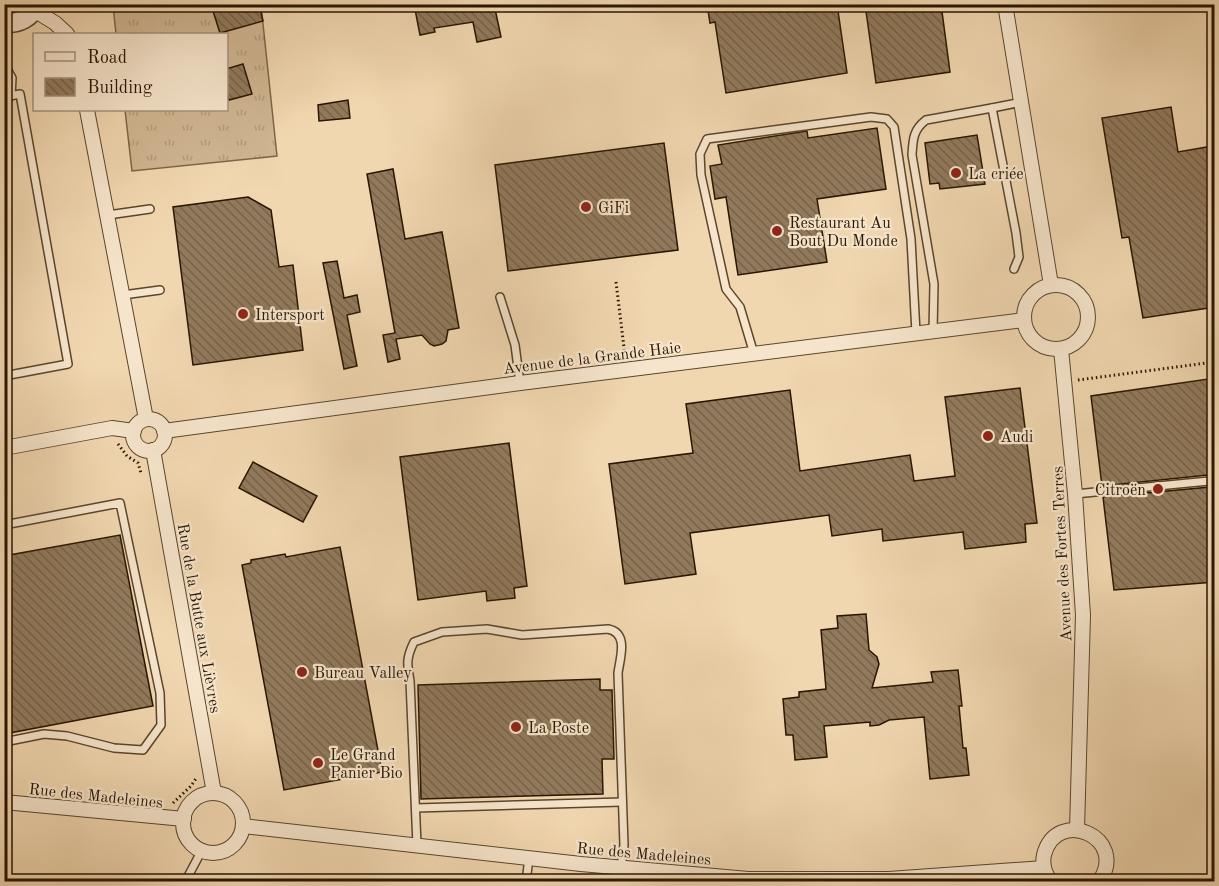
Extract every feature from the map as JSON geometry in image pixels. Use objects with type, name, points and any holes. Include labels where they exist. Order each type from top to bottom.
[{"type":"street","points":[[1005,4],[1051,285]]},
{"type":"street","points":[[4,23],[18,22],[27,18],[36,7],[66,33]]},
{"type":"street","points":[[87,111],[146,419]]},
{"type":"street","points":[[1051,285],[1071,288],[1085,302],[1088,312],[1085,332],[1079,340],[1061,349],[1050,349],[1032,339],[1026,330],[1024,320],[1028,301],[1034,293],[1051,285]]},
{"type":"street","name":"Avenue de la Grande Haie","points":[[164,430],[1024,320]]},
{"type":"street","name":"Avenue des Fortes Terres","points":[[1061,349],[1076,494],[1083,615],[1077,830]]},
{"type":"street","points":[[146,419],[155,420],[164,430],[165,436],[161,445],[153,450],[148,451],[135,442],[134,431],[138,423],[146,419]]},
{"type":"street","points":[[4,448],[112,428],[134,431]]},
{"type":"street","name":"Rue de la Butte aux Lièvres","points":[[153,450],[214,793]]},
{"type":"street","points":[[214,793],[232,799],[243,816],[243,826],[236,843],[229,848],[211,853],[194,846],[184,829],[184,819],[190,803],[205,794],[214,793]]},
{"type":"street","name":"Rue des Madeleines","points":[[4,802],[184,819]]},
{"type":"street","name":"Rue des Madeleines","points":[[243,826],[621,868],[747,879],[889,879],[1044,868]]},
{"type":"street","points":[[1051,882],[1044,868],[1045,851],[1054,838],[1068,830],[1077,830],[1093,835],[1104,849],[1106,866],[1099,882]]},
{"type":"lane","points":[[4,64],[12,78],[8,97],[20,94],[68,364],[4,376]]},
{"type":"lane","points":[[933,331],[934,284],[912,155],[917,127],[926,120],[1022,102]]},
{"type":"lane","points":[[992,108],[1016,233],[1019,257],[1014,270]]},
{"type":"lane","points":[[754,354],[740,307],[726,289],[701,175],[700,154],[707,139],[872,117],[887,119],[894,127],[910,239],[916,333]]},
{"type":"lane","points":[[108,215],[150,209]]},
{"type":"lane","points":[[123,295],[160,290]]},
{"type":"lane","points":[[500,297],[515,345],[520,383]]},
{"type":"lane","points":[[1076,494],[1209,481]]},
{"type":"lane","points":[[4,525],[120,503],[160,693],[161,725],[143,750],[114,748],[67,736],[44,734],[4,742]]},
{"type":"lane","points":[[417,845],[408,655],[414,642],[442,632],[487,629],[522,634],[608,629],[615,630],[620,636],[622,648],[618,673],[623,852],[621,868]]},
{"type":"lane","points":[[416,808],[622,802]]},
{"type":"lane","points":[[185,882],[202,850]]},
{"type":"lane","points":[[526,882],[529,858]]},
{"type":"path","points":[[616,282],[626,357]]},
{"type":"path","points":[[1073,385],[1076,380],[1215,362]]},
{"type":"green space","points":[[113,5],[261,5],[277,156],[132,171],[125,111],[228,111],[228,33],[116,33]]},
{"type":"building","points":[[236,4],[259,4],[263,21],[220,33],[213,11]]},
{"type":"building","points":[[414,4],[494,4],[501,37],[477,42],[473,22],[434,28],[435,32],[420,35]]},
{"type":"building","points":[[707,4],[837,4],[847,73],[726,93],[715,22],[710,23]]},
{"type":"building","points":[[865,4],[941,4],[950,72],[876,83]]},
{"type":"building","points":[[243,64],[252,94],[229,100],[228,68]]},
{"type":"building","points":[[348,100],[350,118],[319,121],[318,105]]},
{"type":"building","points":[[1171,107],[1178,152],[1213,146],[1215,307],[1143,318],[1129,237],[1122,238],[1102,118]]},
{"type":"building","name":"Restaurant Au Bout Du Monde","points":[[877,128],[886,189],[817,199],[827,262],[738,275],[726,197],[715,199],[710,166],[722,164],[718,145],[807,131],[808,138]]},
{"type":"building","name":"La criée","points":[[977,135],[985,184],[940,189],[939,183],[930,184],[925,143]]},
{"type":"building","name":"GiFi","points":[[664,143],[678,250],[508,271],[495,165]]},
{"type":"building","points":[[393,169],[405,239],[442,232],[459,328],[448,330],[446,341],[434,346],[422,335],[396,339],[400,359],[388,362],[383,335],[395,333],[367,174]]},
{"type":"building","points":[[248,197],[271,210],[279,267],[293,265],[303,350],[193,365],[173,207]]},
{"type":"building","points":[[337,261],[344,298],[357,295],[360,312],[347,315],[357,366],[344,369],[323,263]]},
{"type":"building","points":[[1215,378],[1215,480],[1208,475],[1102,486],[1091,396]]},
{"type":"building","points":[[1020,388],[1037,523],[1025,524],[1026,542],[965,549],[963,532],[883,541],[882,529],[832,536],[829,515],[690,533],[696,574],[625,584],[609,464],[693,453],[686,404],[790,390],[800,471],[910,455],[914,481],[955,476],[945,397]]},
{"type":"building","points":[[509,443],[527,586],[514,588],[515,598],[487,601],[486,591],[418,600],[400,457]]},
{"type":"building","points":[[253,462],[317,496],[303,522],[239,488]]},
{"type":"building","points":[[1215,482],[1215,582],[1114,590],[1103,497],[1210,487]]},
{"type":"building","points":[[120,535],[153,706],[4,734],[4,556]]},
{"type":"building","points":[[340,547],[382,772],[284,790],[242,565],[251,563],[251,560],[285,554],[286,557]]},
{"type":"building","points":[[866,614],[869,650],[877,657],[879,664],[872,688],[933,682],[931,672],[958,670],[963,748],[966,748],[969,775],[930,779],[924,717],[889,720],[870,726],[870,722],[824,726],[827,757],[795,760],[793,735],[786,735],[783,699],[799,697],[799,692],[826,689],[821,630],[838,628],[837,616]]},
{"type":"building","name":"La Poste","points":[[600,679],[600,690],[612,690],[614,759],[602,759],[603,794],[421,799],[418,685]]},
{"type":"place","name":"La criée","points":[[956,173]]},
{"type":"place","name":"GiFi","points":[[586,207]]},
{"type":"place","name":"Restaurant Au Bout Du Monde","points":[[777,231]]},
{"type":"place","name":"Intersport","points":[[243,314]]},
{"type":"place","name":"Audi","points":[[988,436]]},
{"type":"place","name":"Citroën","points":[[1158,489]]},
{"type":"place","name":"Bureau Valley","points":[[302,672]]},
{"type":"place","name":"La Poste","points":[[516,727]]},
{"type":"place","name":"Le Grand Panier Bio","points":[[318,763]]}]
